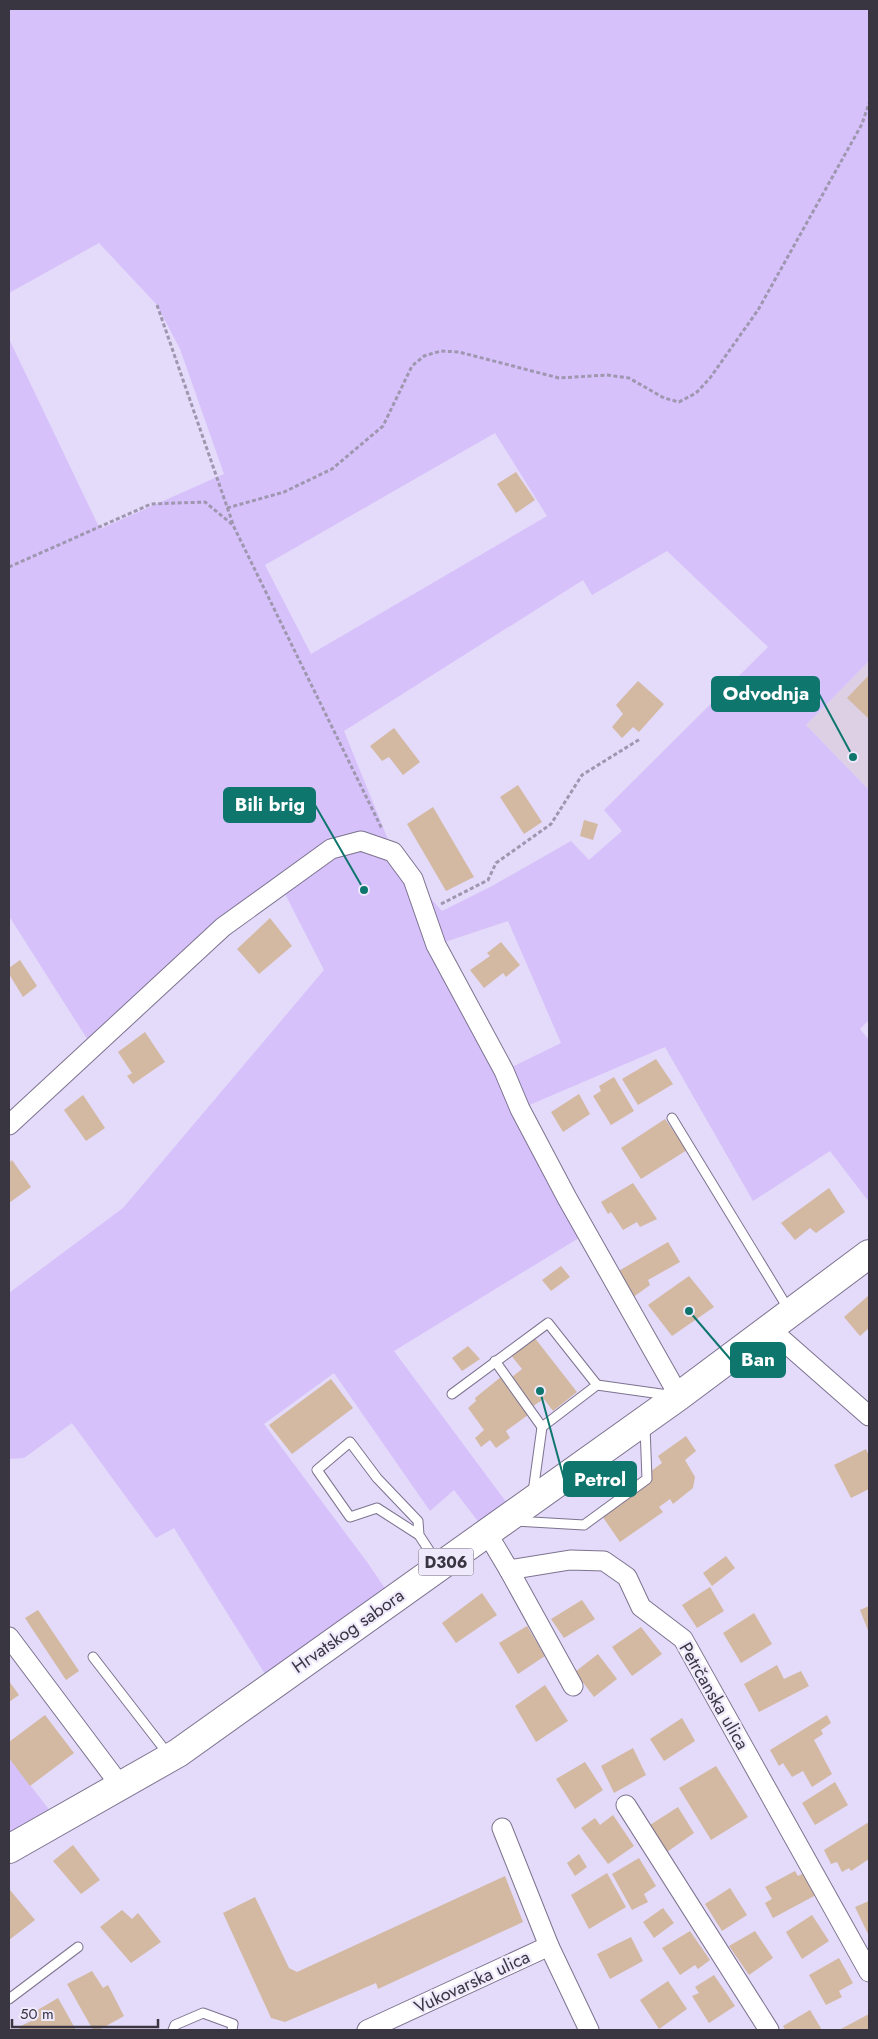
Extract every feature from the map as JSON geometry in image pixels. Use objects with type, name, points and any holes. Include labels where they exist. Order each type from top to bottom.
[{"type":"main road","name":"Hrvatskog sabora","points":[[9,1849],[170,1757],[679,1396],[869,1254]]},
{"type":"street","points":[[9,1125],[223,927],[331,848],[361,840],[393,852],[413,879],[436,945],[504,1071],[528,1126],[679,1396]]},
{"type":"street","points":[[781,1321],[869,1416]]},
{"type":"street","points":[[496,1527],[509,1570],[572,1686]]},
{"type":"street","name":"Petrčanska ulica","points":[[509,1570],[570,1560],[604,1561],[627,1577],[641,1607],[683,1639],[869,1972]]},
{"type":"street","points":[[9,1637],[120,1785]]},
{"type":"street","points":[[626,1805],[769,2030]]},
{"type":"street","points":[[502,1828],[549,1946],[589,2030]]},
{"type":"street","name":"Vukovarska ulica","points":[[367,2030],[549,1946]]},
{"type":"lane","points":[[672,1118],[781,1321]]},
{"type":"lane","points":[[452,1394],[548,1323],[597,1385],[679,1396]]},
{"type":"lane","points":[[496,1361],[542,1427],[532,1501]]},
{"type":"lane","points":[[542,1427],[597,1385]]},
{"type":"lane","points":[[496,1527],[584,1525],[647,1479],[645,1420]]},
{"type":"lane","points":[[419,1536],[418,1520],[377,1478],[350,1442],[317,1470],[350,1517],[377,1508],[419,1536],[440,1567]]},
{"type":"lane","points":[[93,1658],[170,1757]]},
{"type":"lane","points":[[9,2000],[78,1947]]},
{"type":"lane","points":[[173,2030],[175,2025],[203,2013],[233,2024],[232,2030]]},
{"type":"path","points":[[227,508],[284,492],[332,469],[383,426],[412,366],[424,356],[441,351],[458,352],[558,378],[607,375],[629,378],[664,398],[679,402],[696,392],[710,378],[758,310],[862,124],[869,103]]},
{"type":"path","points":[[157,305],[233,525],[393,852]]},
{"type":"path","points":[[9,567],[151,504],[205,502],[233,525]]},
{"type":"path","points":[[424,912],[488,880],[496,863],[551,824],[582,775],[640,739]]},
{"type":"shaded area","points":[[9,9],[869,9],[869,661],[806,725],[869,790],[869,1020],[860,1029],[869,1040],[869,1202],[830,1151],[753,1201],[665,1047],[520,1109],[587,1233],[394,1351],[515,1514],[487,1533],[454,1490],[430,1511],[334,1373],[264,1424],[393,1600],[272,1685],[174,1528],[156,1538],[72,1423],[24,1458],[9,1459],[9,1293],[123,1208],[324,970],[281,886],[91,1045],[9,916],[9,339],[100,529],[224,474],[180,349],[157,305],[99,243],[9,293]],"holes":[[[495,433],[547,516],[311,654],[265,565]],[[667,551],[768,647],[604,810],[622,831],[589,860],[571,841],[492,886],[442,911],[413,879],[393,852],[344,731],[583,580],[592,595]],[[508,921],[561,1043],[504,1071],[436,945]]]},
{"type":"shaded area","points":[[869,661],[869,790],[806,725]]},
{"type":"shaded area","points":[[9,1758],[58,1821],[9,1849]]},
{"type":"building","points":[[516,472],[535,500],[516,513],[497,484]]},
{"type":"building","points":[[869,675],[869,719],[847,698]]},
{"type":"building","points":[[638,681],[664,704],[639,732],[633,727],[622,738],[612,727],[623,714],[616,705]]},
{"type":"building","points":[[394,728],[420,762],[403,775],[389,757],[382,761],[370,746]]},
{"type":"building","points":[[518,785],[542,822],[524,834],[500,797]]},
{"type":"building","points":[[433,807],[474,877],[446,891],[407,824]]},
{"type":"building","points":[[584,820],[598,824],[593,840],[580,836]]},
{"type":"building","points":[[270,918],[292,946],[259,974],[237,949]]},
{"type":"building","points":[[501,942],[520,965],[506,977],[503,973],[484,988],[470,970],[490,956],[487,953]]},
{"type":"building","points":[[20,960],[37,986],[23,997],[9,974],[9,968]]},
{"type":"building","points":[[145,1032],[165,1062],[133,1084],[127,1076],[132,1073],[118,1052]]},
{"type":"building","points":[[656,1059],[673,1084],[638,1105],[622,1079]]},
{"type":"building","points":[[614,1077],[634,1111],[611,1125],[593,1096],[601,1091],[599,1086]]},
{"type":"building","points":[[579,1094],[590,1114],[563,1132],[551,1112]]},
{"type":"building","points":[[83,1095],[105,1128],[86,1141],[64,1110]]},
{"type":"building","points":[[665,1119],[687,1150],[641,1179],[621,1148]]},
{"type":"building","points":[[12,1160],[31,1187],[9,1203],[9,1163]]},
{"type":"building","points":[[633,1183],[657,1219],[640,1227],[637,1222],[623,1230],[611,1212],[608,1214],[601,1202]]},
{"type":"building","points":[[829,1188],[845,1212],[816,1233],[810,1228],[795,1240],[781,1223]]},
{"type":"building","points":[[668,1242],[680,1262],[648,1280],[650,1285],[632,1298],[617,1272]]},
{"type":"building","points":[[561,1266],[570,1277],[551,1291],[542,1280]]},
{"type":"building","points":[[689,1276],[714,1307],[672,1336],[648,1305]]},
{"type":"building","points":[[868,1296],[869,1328],[860,1336],[844,1317]]},
{"type":"building","points":[[534,1337],[577,1392],[553,1411],[544,1399],[533,1406],[535,1410],[506,1431],[510,1438],[496,1448],[490,1440],[481,1447],[475,1438],[484,1430],[468,1408],[476,1401],[475,1398],[507,1372],[512,1377],[522,1369],[510,1354]]},
{"type":"building","points":[[468,1346],[480,1359],[462,1371],[452,1358]]},
{"type":"building","points":[[331,1379],[353,1408],[292,1454],[269,1425]]},
{"type":"building","points":[[686,1436],[696,1451],[685,1460],[695,1477],[693,1488],[673,1504],[670,1499],[659,1507],[663,1512],[620,1542],[598,1510],[662,1463],[658,1456]]},
{"type":"building","points":[[866,1449],[869,1456],[869,1489],[851,1498],[834,1465]]},
{"type":"building","points":[[726,1556],[735,1568],[712,1586],[703,1573]]},
{"type":"building","points":[[710,1587],[724,1611],[697,1628],[682,1605]]},
{"type":"building","points":[[482,1593],[497,1615],[456,1643],[442,1623]]},
{"type":"building","points":[[582,1600],[595,1619],[564,1638],[551,1619]]},
{"type":"building","points":[[869,1606],[869,1633],[860,1610]]},
{"type":"building","points":[[38,1610],[79,1671],[66,1680],[25,1618]]},
{"type":"building","points":[[754,1613],[772,1644],[741,1663],[723,1633]]},
{"type":"building","points":[[527,1626],[545,1656],[518,1674],[499,1643]]},
{"type":"building","points":[[641,1627],[662,1654],[632,1676],[612,1647]]},
{"type":"building","points":[[598,1654],[617,1679],[594,1697],[575,1672]]},
{"type":"building","points":[[777,1665],[784,1679],[801,1671],[809,1686],[759,1712],[744,1684]]},
{"type":"building","points":[[9,1681],[19,1695],[9,1702]]},
{"type":"building","points":[[545,1685],[568,1721],[536,1742],[515,1706]]},
{"type":"building","points":[[45,1715],[74,1753],[30,1786],[9,1758],[9,1742]]},
{"type":"building","points":[[827,1715],[831,1723],[821,1730],[823,1734],[814,1740],[832,1774],[812,1787],[803,1771],[792,1777],[783,1763],[779,1766],[770,1750]]},
{"type":"building","points":[[682,1718],[695,1741],[664,1761],[650,1739]]},
{"type":"building","points":[[633,1748],[646,1775],[614,1793],[601,1766]]},
{"type":"building","points":[[585,1762],[603,1790],[575,1809],[556,1779]]},
{"type":"building","points":[[716,1766],[748,1817],[711,1840],[679,1788]]},
{"type":"building","points":[[835,1782],[848,1805],[815,1825],[802,1803]]},
{"type":"building","points":[[678,1807],[694,1833],[667,1852],[650,1825]]},
{"type":"building","points":[[613,1815],[634,1846],[608,1864],[581,1828],[595,1818],[600,1825]]},
{"type":"building","points":[[869,1822],[869,1859],[851,1871],[849,1868],[842,1872],[837,1862],[831,1864],[824,1850]]},
{"type":"building","points":[[73,1845],[100,1880],[81,1894],[53,1861]]},
{"type":"building","points":[[579,1854],[587,1867],[575,1876],[567,1863]]},
{"type":"building","points":[[639,1858],[656,1886],[644,1894],[648,1902],[632,1910],[612,1874]]},
{"type":"building","points":[[795,1871],[798,1876],[804,1873],[816,1895],[773,1918],[765,1903],[772,1899],[765,1887]]},
{"type":"building","points":[[607,1873],[626,1907],[589,1929],[571,1895]]},
{"type":"building","points":[[505,1876],[523,1922],[378,1989],[376,1983],[285,2022],[271,2018],[223,1913],[255,1897],[289,1968],[297,1972]]},
{"type":"building","points":[[730,1888],[747,1915],[722,1931],[705,1904]]},
{"type":"building","points":[[9,1891],[35,1920],[9,1940]]},
{"type":"building","points":[[869,1901],[869,1936],[855,1907]]},
{"type":"building","points":[[663,1908],[674,1923],[654,1938],[643,1922]]},
{"type":"building","points":[[122,1910],[132,1919],[138,1913],[161,1942],[131,1963],[100,1927]]},
{"type":"building","points":[[812,1915],[829,1941],[802,1959],[786,1932]]},
{"type":"building","points":[[690,1931],[710,1960],[698,1969],[695,1965],[680,1975],[662,1948]]},
{"type":"building","points":[[755,1931],[773,1958],[749,1975],[729,1946]]},
{"type":"building","points":[[631,1937],[643,1961],[610,1979],[597,1954]]},
{"type":"building","points":[[839,1958],[853,1983],[839,1991],[842,1997],[826,2005],[809,1975]]},
{"type":"building","points":[[92,1971],[103,1988],[108,1985],[124,2016],[99,2030],[93,2030],[67,1984]]},
{"type":"building","points":[[714,1975],[735,2006],[709,2023],[692,1996],[699,1993],[695,1987]]},
{"type":"building","points":[[668,1981],[687,2009],[659,2029],[640,2000]]},
{"type":"building","points":[[58,1998],[76,2030],[20,2030],[19,2027],[39,2017],[36,2011]]},
{"type":"building","points":[[810,2010],[822,2030],[785,2030],[783,2026]]},
{"type":"building","points":[[869,2014],[869,2030],[839,2030]]},
{"type":"place","name":"Odvodnja","points":[[853,757]]},
{"type":"place","name":"Bili brig","points":[[364,890]]},
{"type":"place","name":"Ban","points":[[689,1311]]},
{"type":"place","name":"Petrol","points":[[540,1391]]}]
